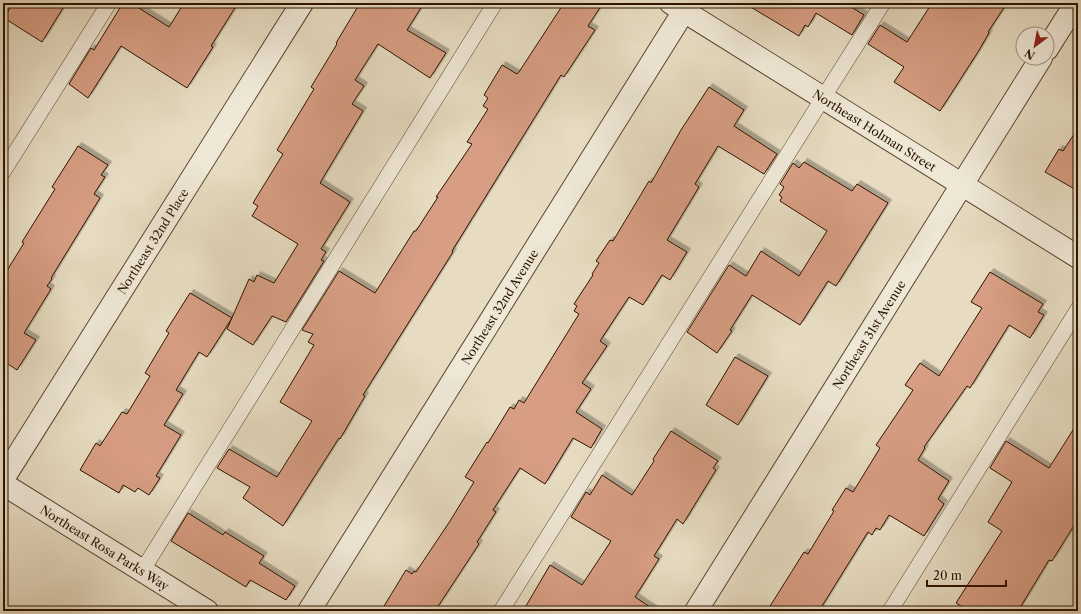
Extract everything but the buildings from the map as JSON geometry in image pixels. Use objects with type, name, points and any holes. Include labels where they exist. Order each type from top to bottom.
[{"type":"street","name":"Northeast 32nd Place","points":[[3,479],[302,3]]},
{"type":"street","points":[[1055,36],[1076,3]]},
{"type":"street","name":"Northeast Holman Street","points":[[681,6],[823,98],[1078,256]]},
{"type":"street","name":"Northeast 32nd Avenue","points":[[309,611],[681,6]]},
{"type":"street","name":"Northeast 31st Avenue","points":[[696,611],[1037,66]]},
{"type":"street","name":"Northeast Rosa Parks Way","points":[[3,484],[207,611]]},
{"type":"lane","points":[[3,172],[109,3]]},
{"type":"lane","points":[[142,571],[495,3]]},
{"type":"lane","points":[[501,611],[883,3]]},
{"type":"lane","points":[[890,611],[1078,309]]}]
